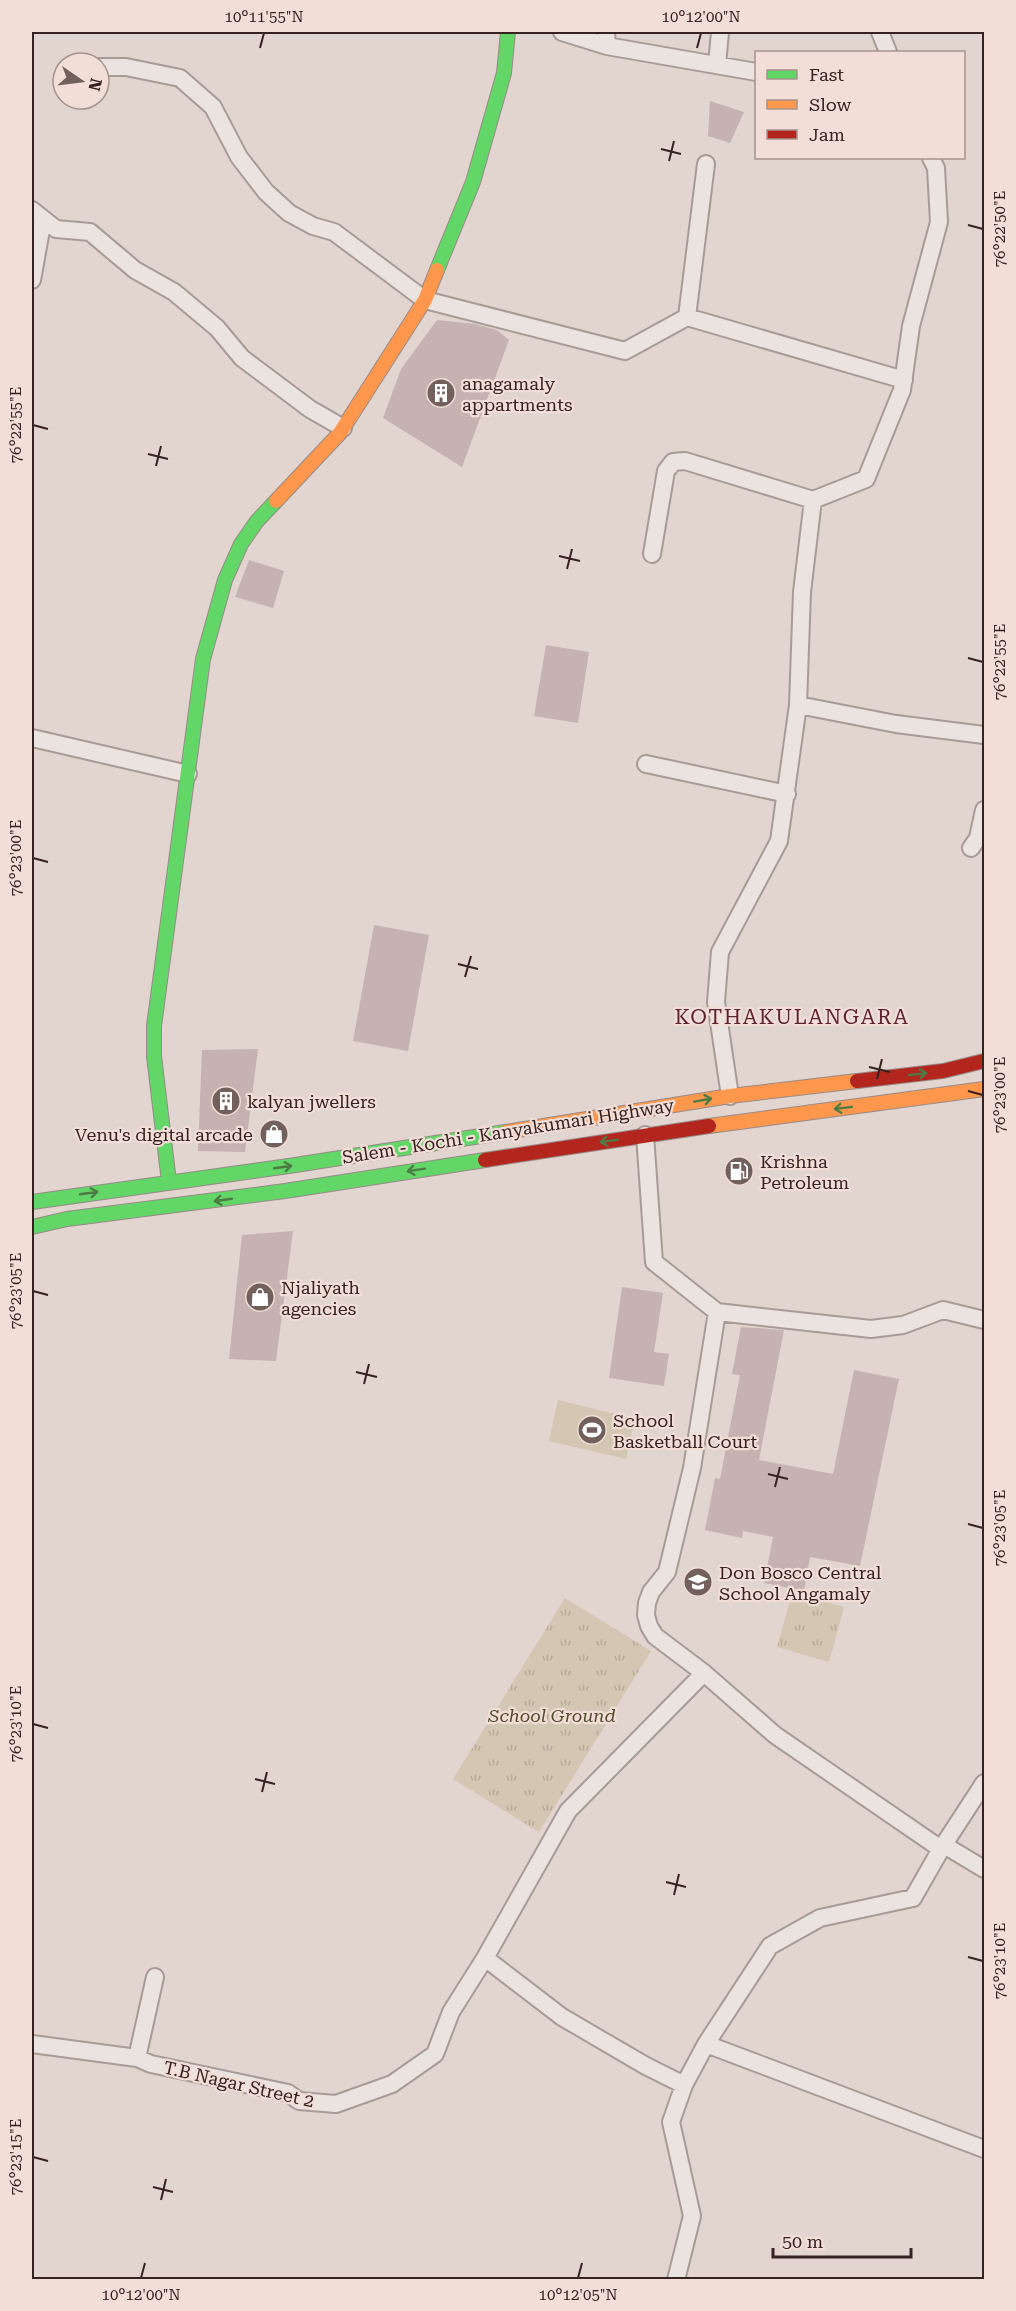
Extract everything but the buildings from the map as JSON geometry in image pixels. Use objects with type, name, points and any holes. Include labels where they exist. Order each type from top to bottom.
[{"type":"main road","points":[[169,1182],[153,1041],[203,659],[225,579],[237,553],[257,521],[343,428],[426,300],[473,182],[504,73],[508,32]]},
{"type":"main road","name":"Salem - Kochi - Kanyakumari Highway","points":[[32,1202],[289,1166],[730,1096],[933,1072],[984,1061]]},
{"type":"main road","name":"Salem - Kochi - Kanyakumari Highway","points":[[32,1227],[67,1219],[297,1190],[645,1135],[984,1089]]},
{"type":"street","points":[[562,32],[607,39],[755,72]]},
{"type":"street","points":[[717,65],[720,32]]},
{"type":"street","points":[[880,32],[888,51]]},
{"type":"street","points":[[111,67],[126,67],[180,78],[213,106],[239,157],[266,192],[289,213],[313,226],[334,232],[426,300],[625,351],[687,317],[904,380]]},
{"type":"street","points":[[652,554],[666,471],[673,462],[685,461],[813,500],[866,479],[902,390],[911,326],[939,222],[936,168],[932,159]]},
{"type":"street","points":[[687,317],[706,164]]},
{"type":"street","points":[[32,280],[37,214]]},
{"type":"street","points":[[37,214],[56,229],[90,232],[135,270],[174,292],[217,328],[242,358],[310,409],[343,428]]},
{"type":"street","points":[[730,1096],[716,1002],[720,952],[779,841],[798,705],[802,592],[813,500]]},
{"type":"street","points":[[798,705],[896,724],[984,735]]},
{"type":"street","points":[[32,738],[188,774]]},
{"type":"street","points":[[646,764],[787,794]]},
{"type":"street","points":[[971,848],[978,838],[984,810]]},
{"type":"street","points":[[645,1135],[654,1262],[717,1312],[871,1329],[903,1325],[944,1310],[984,1320]]},
{"type":"street","points":[[717,1312],[692,1468],[667,1572],[651,1592],[647,1603],[646,1615],[655,1636],[704,1673],[775,1736],[943,1847],[984,1869]]},
{"type":"street","name":"T.B Nagar Street 2","points":[[32,2044],[137,2058],[151,2064],[288,2093],[299,2101],[336,2104],[392,2085],[435,2054],[452,2012],[568,1811],[704,1673]]},
{"type":"street","points":[[676,2280],[692,2216],[671,2122],[684,2085],[706,2044],[770,1946],[820,1918],[913,1898],[984,1782]]},
{"type":"street","points":[[485,1958],[562,2017],[646,2066],[684,2085]]},
{"type":"street","points":[[137,2058],[155,1977]]},
{"type":"street","points":[[706,2044],[984,2149]]},
{"type":"green space","name":"School Basketball Court","points":[[558,1400],[635,1419],[626,1459],[549,1441]]},
{"type":"green space","points":[[792,1593],[844,1607],[829,1662],[777,1647]]},
{"type":"green space","name":"School Ground","points":[[565,1598],[651,1651],[539,1832],[453,1779]]},
{"type":"traffic: fast","points":[[437,270],[473,182],[504,73],[508,32]]},
{"type":"traffic: fast","points":[[169,1182],[154,1056],[154,1026],[203,659],[225,580],[241,544],[257,521],[276,501]]},
{"type":"traffic: fast","points":[[32,1202],[289,1166],[506,1132]]},
{"type":"traffic: fast","points":[[32,1227],[67,1219],[285,1191],[485,1160]]},
{"type":"traffic: slow","points":[[276,501],[340,433],[425,300],[437,270]]},
{"type":"traffic: slow","points":[[506,1132],[730,1096],[857,1081]]},
{"type":"traffic: slow","points":[[709,1126],[984,1089]]},
{"type":"traffic: jam","points":[[857,1081],[943,1071],[984,1061]]},
{"type":"traffic: jam","points":[[485,1160],[709,1126]]},
{"type":"place","name":"anagamaly appartments","points":[[441,393]]},
{"type":"place","name":"kalyan jwellers","points":[[226,1101]]},
{"type":"place","name":"Venu's digital arcade","points":[[274,1134]]},
{"type":"place","name":"Krishna Petroleum","points":[[739,1171]]},
{"type":"place","name":"Njaliyath agencies","points":[[260,1297]]},
{"type":"place","name":"School Basketball Court","points":[[592,1430]]},
{"type":"place","name":"Don Bosco Central School Angamaly","points":[[698,1582]]},
{"type":"district","name":"KOTHAKULANGARA","points":[[792,1017]]}]
